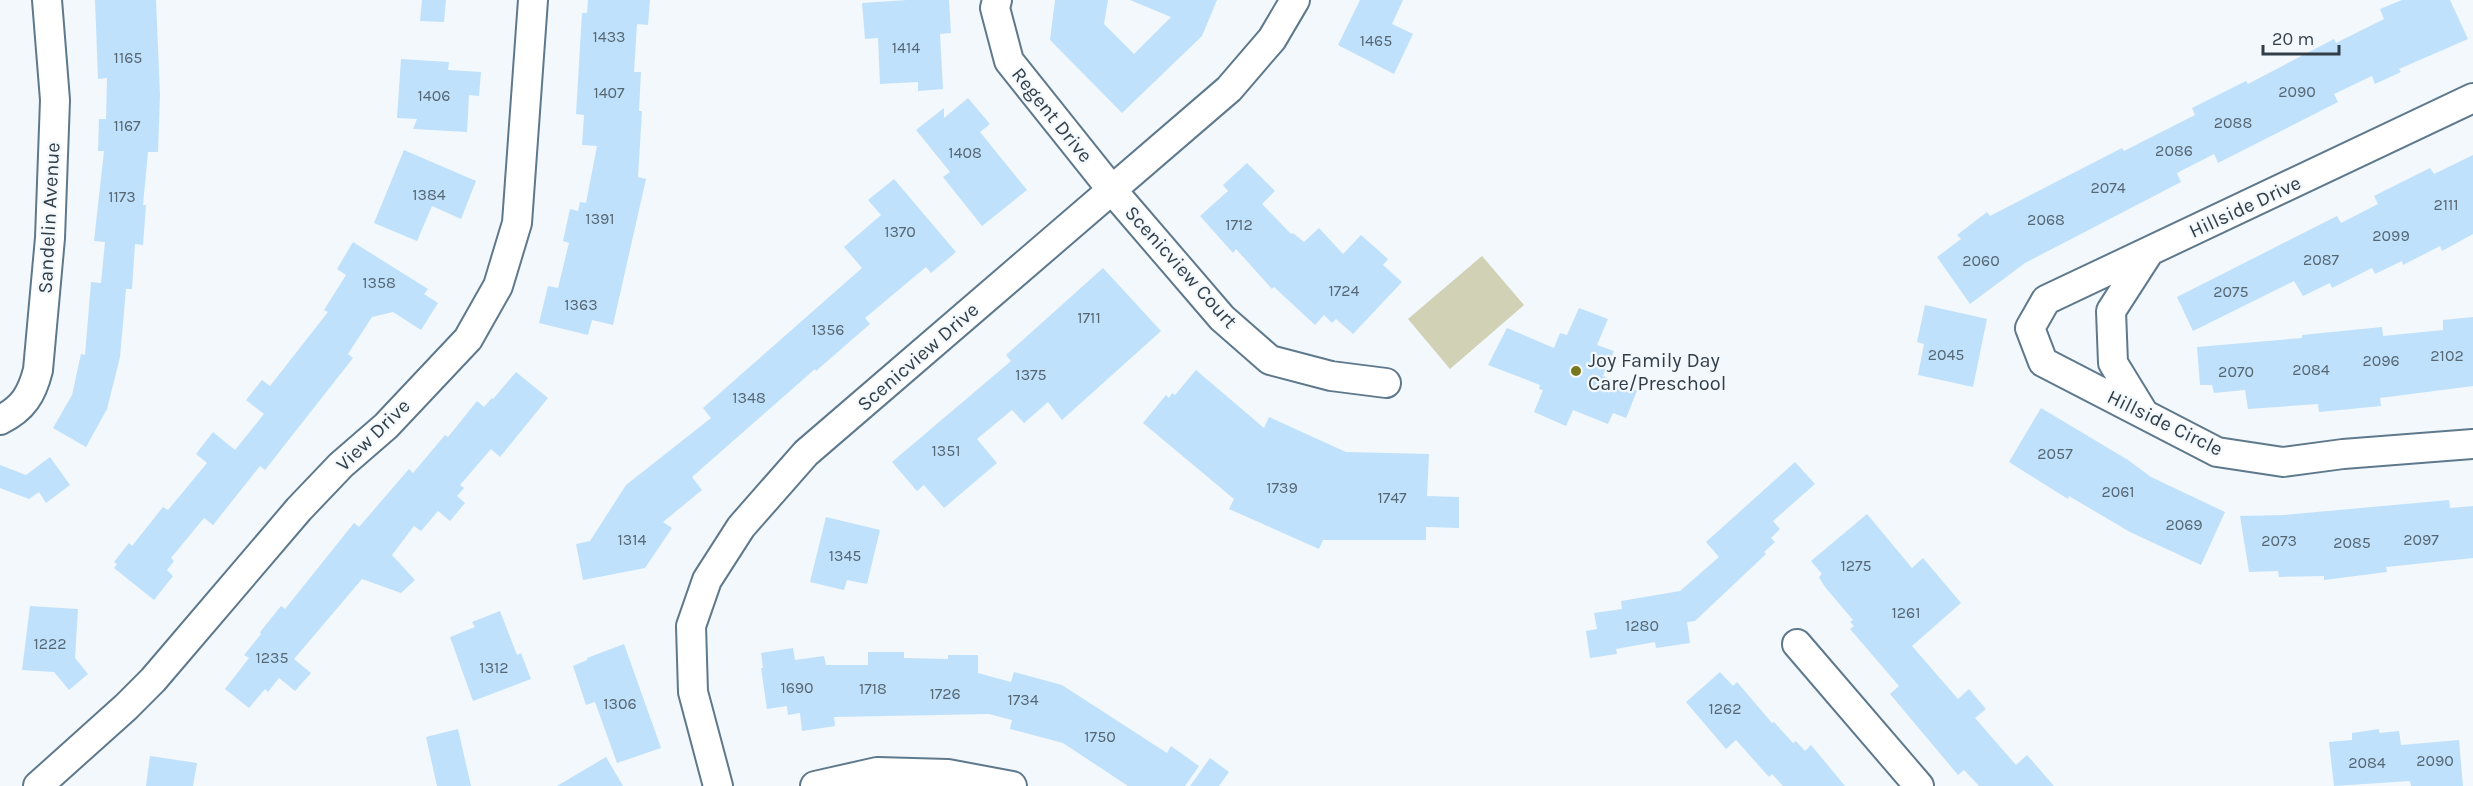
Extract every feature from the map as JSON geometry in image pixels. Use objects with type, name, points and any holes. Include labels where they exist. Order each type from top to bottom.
[{"type":"street","name":"Sandelin Avenue","points":[[0,420],[13,414],[26,402],[34,387],[38,370],[50,238],[55,99],[47,0]]},
{"type":"street","name":"View Drive","points":[[38,786],[153,680],[299,509],[341,465],[386,426],[468,339],[498,286],[517,223],[533,0]]},
{"type":"street","name":"Regent Drive","points":[[997,0],[995,8],[1009,61],[1112,190]]},
{"type":"street","name":"Scenicview Drive","points":[[718,786],[693,693],[691,626],[707,580],[741,527],[806,453],[1229,89],[1272,39],[1295,0]]},
{"type":"street","name":"Hillside Drive","points":[[2030,328],[2046,300],[2473,98]]},
{"type":"street","name":"Scenicview Court","points":[[1112,190],[1222,318],[1270,360],[1331,376],[1386,383]]},
{"type":"street","points":[[2143,412],[2113,363],[2111,311],[2149,252]]},
{"type":"street","name":"Hillside Circle","points":[[2030,328],[2043,362],[2217,452],[2283,462],[2343,454],[2473,444]]},
{"type":"street","points":[[1797,644],[1919,786]]},
{"type":"street","points":[[815,786],[877,772],[948,774],[1012,786]]},
{"type":"green space","points":[[1482,256],[1524,305],[1450,369],[1408,319]]},
{"type":"building","points":[[95,0],[156,0],[160,95],[158,152],[148,152],[143,205],[146,205],[143,245],[135,244],[132,289],[126,289],[120,357],[107,409],[86,447],[53,428],[72,395],[81,354],[85,355],[91,282],[101,283],[105,242],[94,241],[104,151],[98,151],[99,119],[106,119],[107,78],[98,79]]},
{"type":"building","points":[[422,0],[446,0],[444,22],[420,21]]},
{"type":"building","points":[[588,0],[650,0],[648,25],[637,24],[634,72],[641,72],[639,111],[642,111],[638,177],[646,179],[613,325],[592,320],[588,335],[539,323],[548,286],[558,288],[569,243],[563,241],[570,209],[578,211],[580,202],[586,203],[597,146],[582,145],[584,115],[576,114],[582,13],[587,13]]},
{"type":"building","points":[[949,0],[951,33],[940,34],[943,89],[918,91],[918,82],[880,84],[878,38],[865,39],[862,3]]},
{"type":"building","points":[[1055,0],[1108,0],[1104,24],[1134,54],[1171,17],[1130,0],[1217,0],[1202,36],[1122,113],[1050,40]]},
{"type":"building","points":[[1360,0],[1403,0],[1392,24],[1413,34],[1394,74],[1338,45]]},
{"type":"building","points":[[2402,0],[2450,0],[2468,39],[2399,69],[2401,72],[2375,84],[2372,76],[2334,94],[2338,102],[2218,163],[2214,154],[2177,173],[2181,182],[2025,263],[1970,304],[1937,257],[1961,239],[1957,235],[1987,212],[1990,216],[2122,148],[2124,151],[2195,115],[2192,108],[2246,81],[2248,84],[2334,39],[2336,43],[2384,19],[2380,9]]},
{"type":"building","points":[[401,59],[449,62],[448,70],[481,72],[479,96],[469,95],[467,132],[413,129],[417,119],[397,118]]},
{"type":"building","points":[[968,98],[990,124],[980,132],[1027,190],[982,226],[943,177],[950,172],[916,130],[944,108],[944,118]]},
{"type":"building","points":[[404,150],[476,181],[461,219],[432,206],[417,241],[374,223]]},
{"type":"building","points":[[2473,155],[2473,234],[2442,251],[2440,246],[2403,265],[2402,261],[2375,274],[2372,268],[2332,288],[2330,283],[2303,296],[2294,281],[2193,331],[2177,297],[2337,216],[2341,223],[2378,204],[2374,196],[2430,168],[2434,174]]},
{"type":"building","points":[[1247,163],[1275,191],[1262,204],[1291,234],[1293,233],[1304,242],[1319,228],[1343,254],[1361,235],[1388,259],[1383,265],[1402,282],[1353,334],[1336,319],[1332,323],[1324,315],[1315,325],[1274,287],[1272,289],[1236,249],[1233,253],[1200,216],[1228,191],[1223,185]]},
{"type":"building","points":[[894,179],[956,252],[931,273],[926,267],[865,318],[870,324],[692,477],[702,490],[663,522],[672,528],[645,568],[583,580],[576,544],[590,541],[626,485],[711,418],[703,408],[862,268],[844,247],[881,215],[868,200]]},
{"type":"building","points":[[353,242],[428,289],[424,294],[438,303],[421,330],[393,312],[372,317],[348,354],[353,358],[265,470],[260,466],[213,525],[204,518],[171,558],[174,561],[167,570],[173,576],[154,600],[114,568],[117,564],[114,562],[129,543],[132,546],[163,507],[168,510],[207,463],[196,454],[213,432],[235,450],[264,414],[246,400],[262,380],[270,386],[328,312],[324,310],[346,275],[337,269]]},
{"type":"building","points":[[1103,268],[1161,331],[1062,420],[1048,402],[1024,423],[1012,410],[977,439],[997,463],[944,508],[924,485],[917,491],[892,462],[1011,361],[1006,355]]},
{"type":"building","points":[[1925,305],[1987,319],[1973,387],[1918,375],[1924,344],[1917,342]]},
{"type":"building","name":"Joy Family Day Care/Preschool","points":[[1579,308],[1608,319],[1597,345],[1614,351],[1603,376],[1637,391],[1626,418],[1613,413],[1608,424],[1573,410],[1566,426],[1534,412],[1543,390],[1539,389],[1540,385],[1488,365],[1507,328],[1554,348],[1560,333],[1567,335]]},
{"type":"building","points":[[2473,317],[2473,386],[2380,398],[2381,406],[2319,412],[2318,404],[2248,409],[2245,390],[2214,393],[2212,385],[2200,385],[2197,347],[2302,338],[2302,335],[2382,327],[2383,336],[2443,330],[2443,320]]},
{"type":"building","points":[[1196,370],[1264,428],[1269,417],[1346,452],[1429,454],[1427,496],[1459,497],[1459,528],[1426,527],[1426,540],[1323,540],[1319,549],[1229,509],[1234,499],[1143,423],[1166,395],[1169,398],[1172,393],[1175,395]]},
{"type":"building","points":[[516,372],[548,398],[500,457],[491,449],[460,485],[464,488],[457,496],[465,503],[450,521],[438,511],[421,531],[414,526],[392,555],[415,580],[401,593],[362,579],[294,659],[311,673],[295,691],[279,678],[268,692],[265,689],[249,708],[225,689],[249,658],[244,655],[261,634],[260,632],[281,606],[285,609],[354,523],[359,527],[409,469],[413,473],[445,435],[448,437],[477,401],[484,407]]},
{"type":"building","points":[[2041,408],[2128,460],[2151,477],[2225,512],[2201,565],[2130,532],[2069,496],[2068,499],[2009,462]]},
{"type":"building","points":[[50,457],[70,485],[46,503],[39,492],[29,499],[0,488],[0,465],[26,475]]},
{"type":"building","points":[[1795,462],[1815,484],[1773,521],[1780,529],[1771,538],[1775,542],[1764,552],[1766,554],[1695,621],[1687,622],[1690,643],[1656,648],[1655,642],[1616,649],[1617,654],[1590,658],[1586,631],[1597,629],[1594,613],[1622,609],[1621,601],[1680,591],[1719,557],[1706,542]]},
{"type":"building","points":[[2449,500],[2450,508],[2473,506],[2473,558],[2386,567],[2387,572],[2324,580],[2324,576],[2279,577],[2278,571],[2249,572],[2240,516],[2284,515]]},
{"type":"building","points":[[1867,514],[1912,568],[1923,558],[1961,603],[1912,646],[1958,699],[1969,689],[1986,709],[1975,718],[2016,765],[2027,755],[2054,786],[1979,786],[1964,770],[1958,775],[1890,694],[1899,686],[1850,629],[1854,626],[1850,622],[1853,620],[1825,587],[1819,577],[1822,574],[1811,561]]},
{"type":"building","points":[[826,517],[880,530],[867,584],[847,580],[844,590],[810,582]]},
{"type":"building","points":[[30,606],[78,609],[75,658],[88,674],[69,690],[54,672],[22,670]]},
{"type":"building","points":[[500,611],[517,655],[521,653],[531,679],[473,701],[450,637],[475,627],[472,622]]},
{"type":"building","points":[[624,644],[661,748],[617,763],[595,702],[586,705],[573,666],[587,658]]},
{"type":"building","points":[[793,648],[795,660],[824,656],[826,665],[868,665],[868,652],[904,652],[904,658],[948,659],[948,655],[978,655],[978,673],[1011,682],[1014,672],[1062,685],[1167,753],[1171,746],[1199,766],[1185,786],[1128,786],[1063,743],[1010,729],[1012,720],[989,714],[834,717],[835,726],[802,731],[800,713],[788,715],[787,706],[767,709],[761,668],[763,668],[761,653]]},
{"type":"building","points":[[1720,672],[1733,686],[1737,682],[1772,723],[1774,722],[1793,743],[1796,741],[1805,751],[1811,745],[1845,786],[1783,786],[1772,774],[1769,777],[1736,740],[1726,749],[1686,702]]},
{"type":"building","points":[[458,729],[471,786],[437,786],[426,737]]},
{"type":"building","points":[[2379,729],[2379,733],[2399,731],[2401,745],[2459,740],[2463,786],[2411,786],[2410,781],[2334,786],[2329,742],[2352,740],[2352,733]]},
{"type":"building","points":[[150,756],[197,763],[193,786],[146,786]]},
{"type":"building","points":[[606,757],[623,786],[557,786]]},
{"type":"building","points":[[1210,758],[1229,772],[1219,786],[1190,786]]},
{"type":"place","name":"Joy Family Day Care/Preschool","points":[[1576,371]]}]
